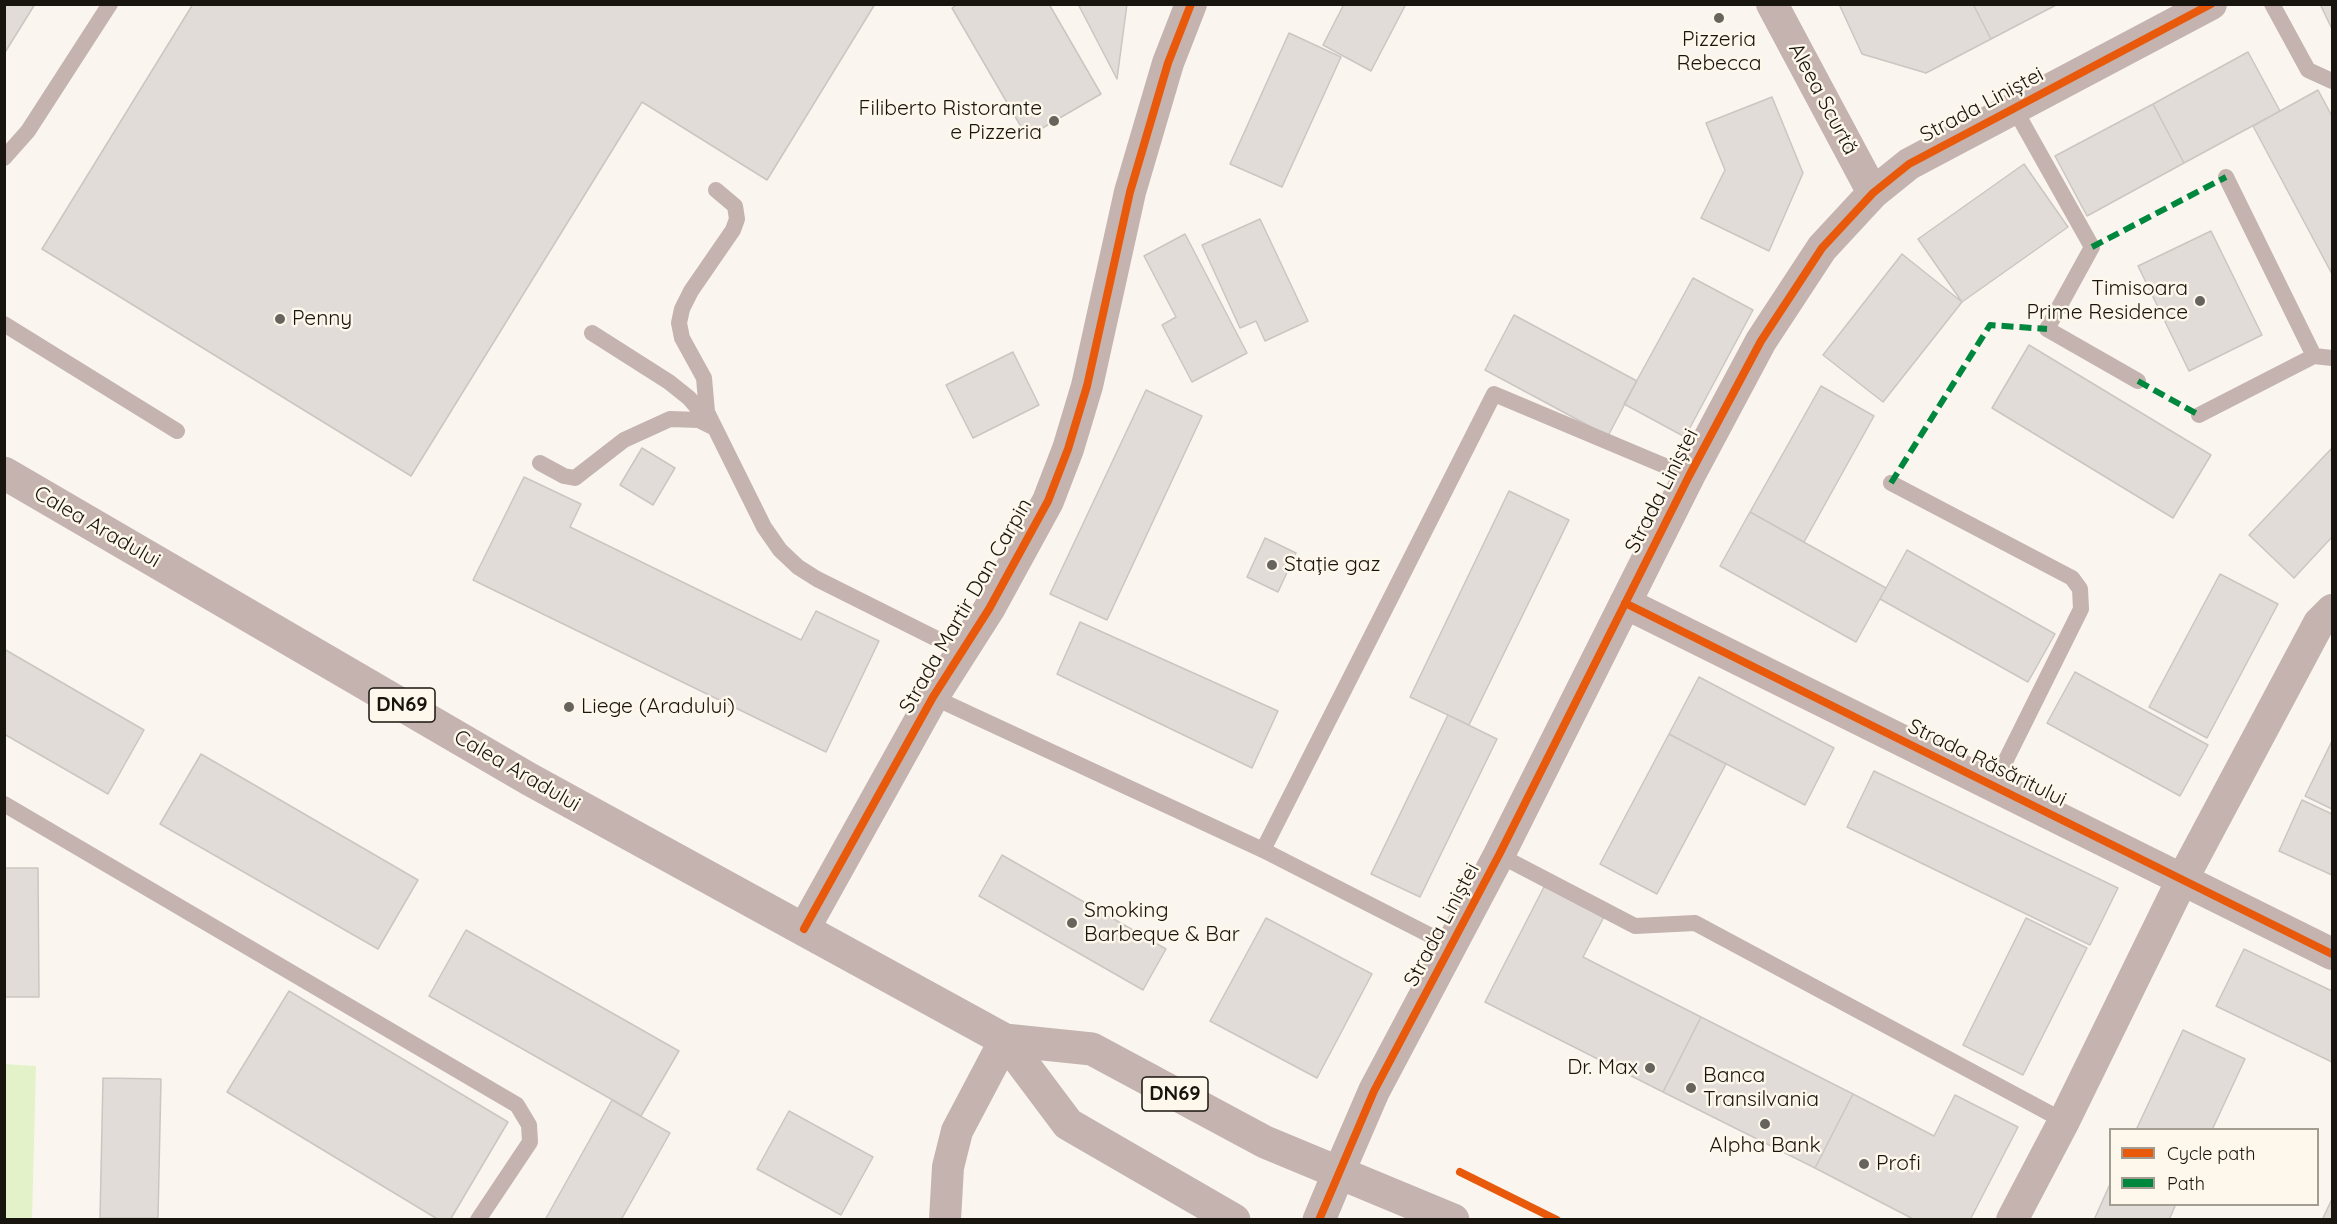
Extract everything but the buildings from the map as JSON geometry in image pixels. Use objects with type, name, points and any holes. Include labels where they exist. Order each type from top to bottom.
[{"type":"main road","name":"Calea Aradului","points":[[4,473],[529,779],[1005,1040],[1092,1050],[1264,1142],[1453,1220]]},
{"type":"main road","name":"Calea Aradului","points":[[1005,1040],[1068,1124],[1234,1220]]},
{"type":"main road","points":[[1319,1220],[1339,1172]]},
{"type":"street","name":"Strada Martir Dan Carpin","points":[[804,930],[933,697],[1028,540],[1048,501],[1068,449],[1087,386],[1130,192],[1168,63],[1191,4]]},
{"type":"street","name":"Aleea Scurtă","points":[[1772,4],[1873,193]]},
{"type":"street","name":"Strada Liniștei","points":[[1339,1172],[1374,1092],[1499,855],[1689,476],[1773,322],[1822,248],[1873,193],[1909,164],[2211,4]]},
{"type":"street","name":"Strada Răsăritului","points":[[1625,603],[2332,954]]},
{"type":"street","points":[[2019,1217],[2182,880],[2319,623],[2332,610]]},
{"type":"street","points":[[945,1220],[948,1167],[957,1131],[1005,1040]]},
{"type":"lane","points":[[4,158],[28,131],[110,4]]},
{"type":"lane","points":[[2272,4],[2308,70],[2332,81]]},
{"type":"lane","points":[[2014,108],[2092,247],[2047,328],[2138,381]]},
{"type":"lane","points":[[2226,177],[2314,356]]},
{"type":"lane","points":[[716,190],[735,206],[737,219],[733,230],[691,291],[682,309],[679,323],[682,338],[704,378],[707,412],[764,527],[780,550],[798,567],[817,579],[961,651]]},
{"type":"lane","points":[[4,324],[177,431]]},
{"type":"lane","points":[[592,333],[676,387],[689,398],[715,428]]},
{"type":"lane","points":[[2199,415],[2314,356],[2332,358]]},
{"type":"lane","points":[[1263,850],[1494,394],[1689,476]]},
{"type":"lane","points":[[540,463],[564,476],[575,478],[624,440],[670,419],[699,420],[715,428]]},
{"type":"lane","points":[[1891,483],[2073,578],[2080,589],[2081,609],[1993,786]]},
{"type":"lane","points":[[933,697],[1263,850],[1451,946]]},
{"type":"lane","points":[[4,804],[517,1105],[529,1125],[530,1142],[478,1220]]},
{"type":"lane","points":[[1499,855],[1635,926],[1695,923],[2064,1121]]},
{"type":"green space","points":[[4,1064],[36,1066],[32,1219],[5,1219]]},
{"type":"marked path","points":[[2092,247],[2226,177]]},
{"type":"marked path","points":[[1891,483],[1990,325],[2047,329]]},
{"type":"marked path","points":[[2138,381],[2199,415]]},
{"type":"cycle path","points":[[804,929],[933,697],[989,609],[1048,501],[1068,449],[1087,386],[1130,192],[1168,63],[1191,4]]},
{"type":"cycle path","points":[[1319,1220],[1374,1091],[1499,855],[1689,476],[1761,341],[1822,248],[1873,193],[1909,164],[2211,4]]},
{"type":"cycle path","points":[[1625,603],[2332,954]]},
{"type":"cycle path","points":[[1460,1172],[1557,1220]]},
{"type":"place","name":"Pizzeria Rebecca","points":[[1719,18]]},
{"type":"place","name":"Filiberto Ristorante e Pizzeria","points":[[1054,121]]},
{"type":"place","name":"Timisoara Prime Residence","points":[[2200,301]]},
{"type":"place","name":"Penny","points":[[280,319]]},
{"type":"place","name":"Stație gaz","points":[[1272,565]]},
{"type":"place","name":"Liege (Aradului)","points":[[569,707]]},
{"type":"place","name":"Smoking Barbeque & Bar","points":[[1072,923]]},
{"type":"place","name":"Dr. Max","points":[[1650,1068]]},
{"type":"place","name":"Banca Transilvania","points":[[1691,1088]]},
{"type":"place","name":"Alpha Bank","points":[[1765,1124]]},
{"type":"place","name":"Profi","points":[[1864,1164]]}]
